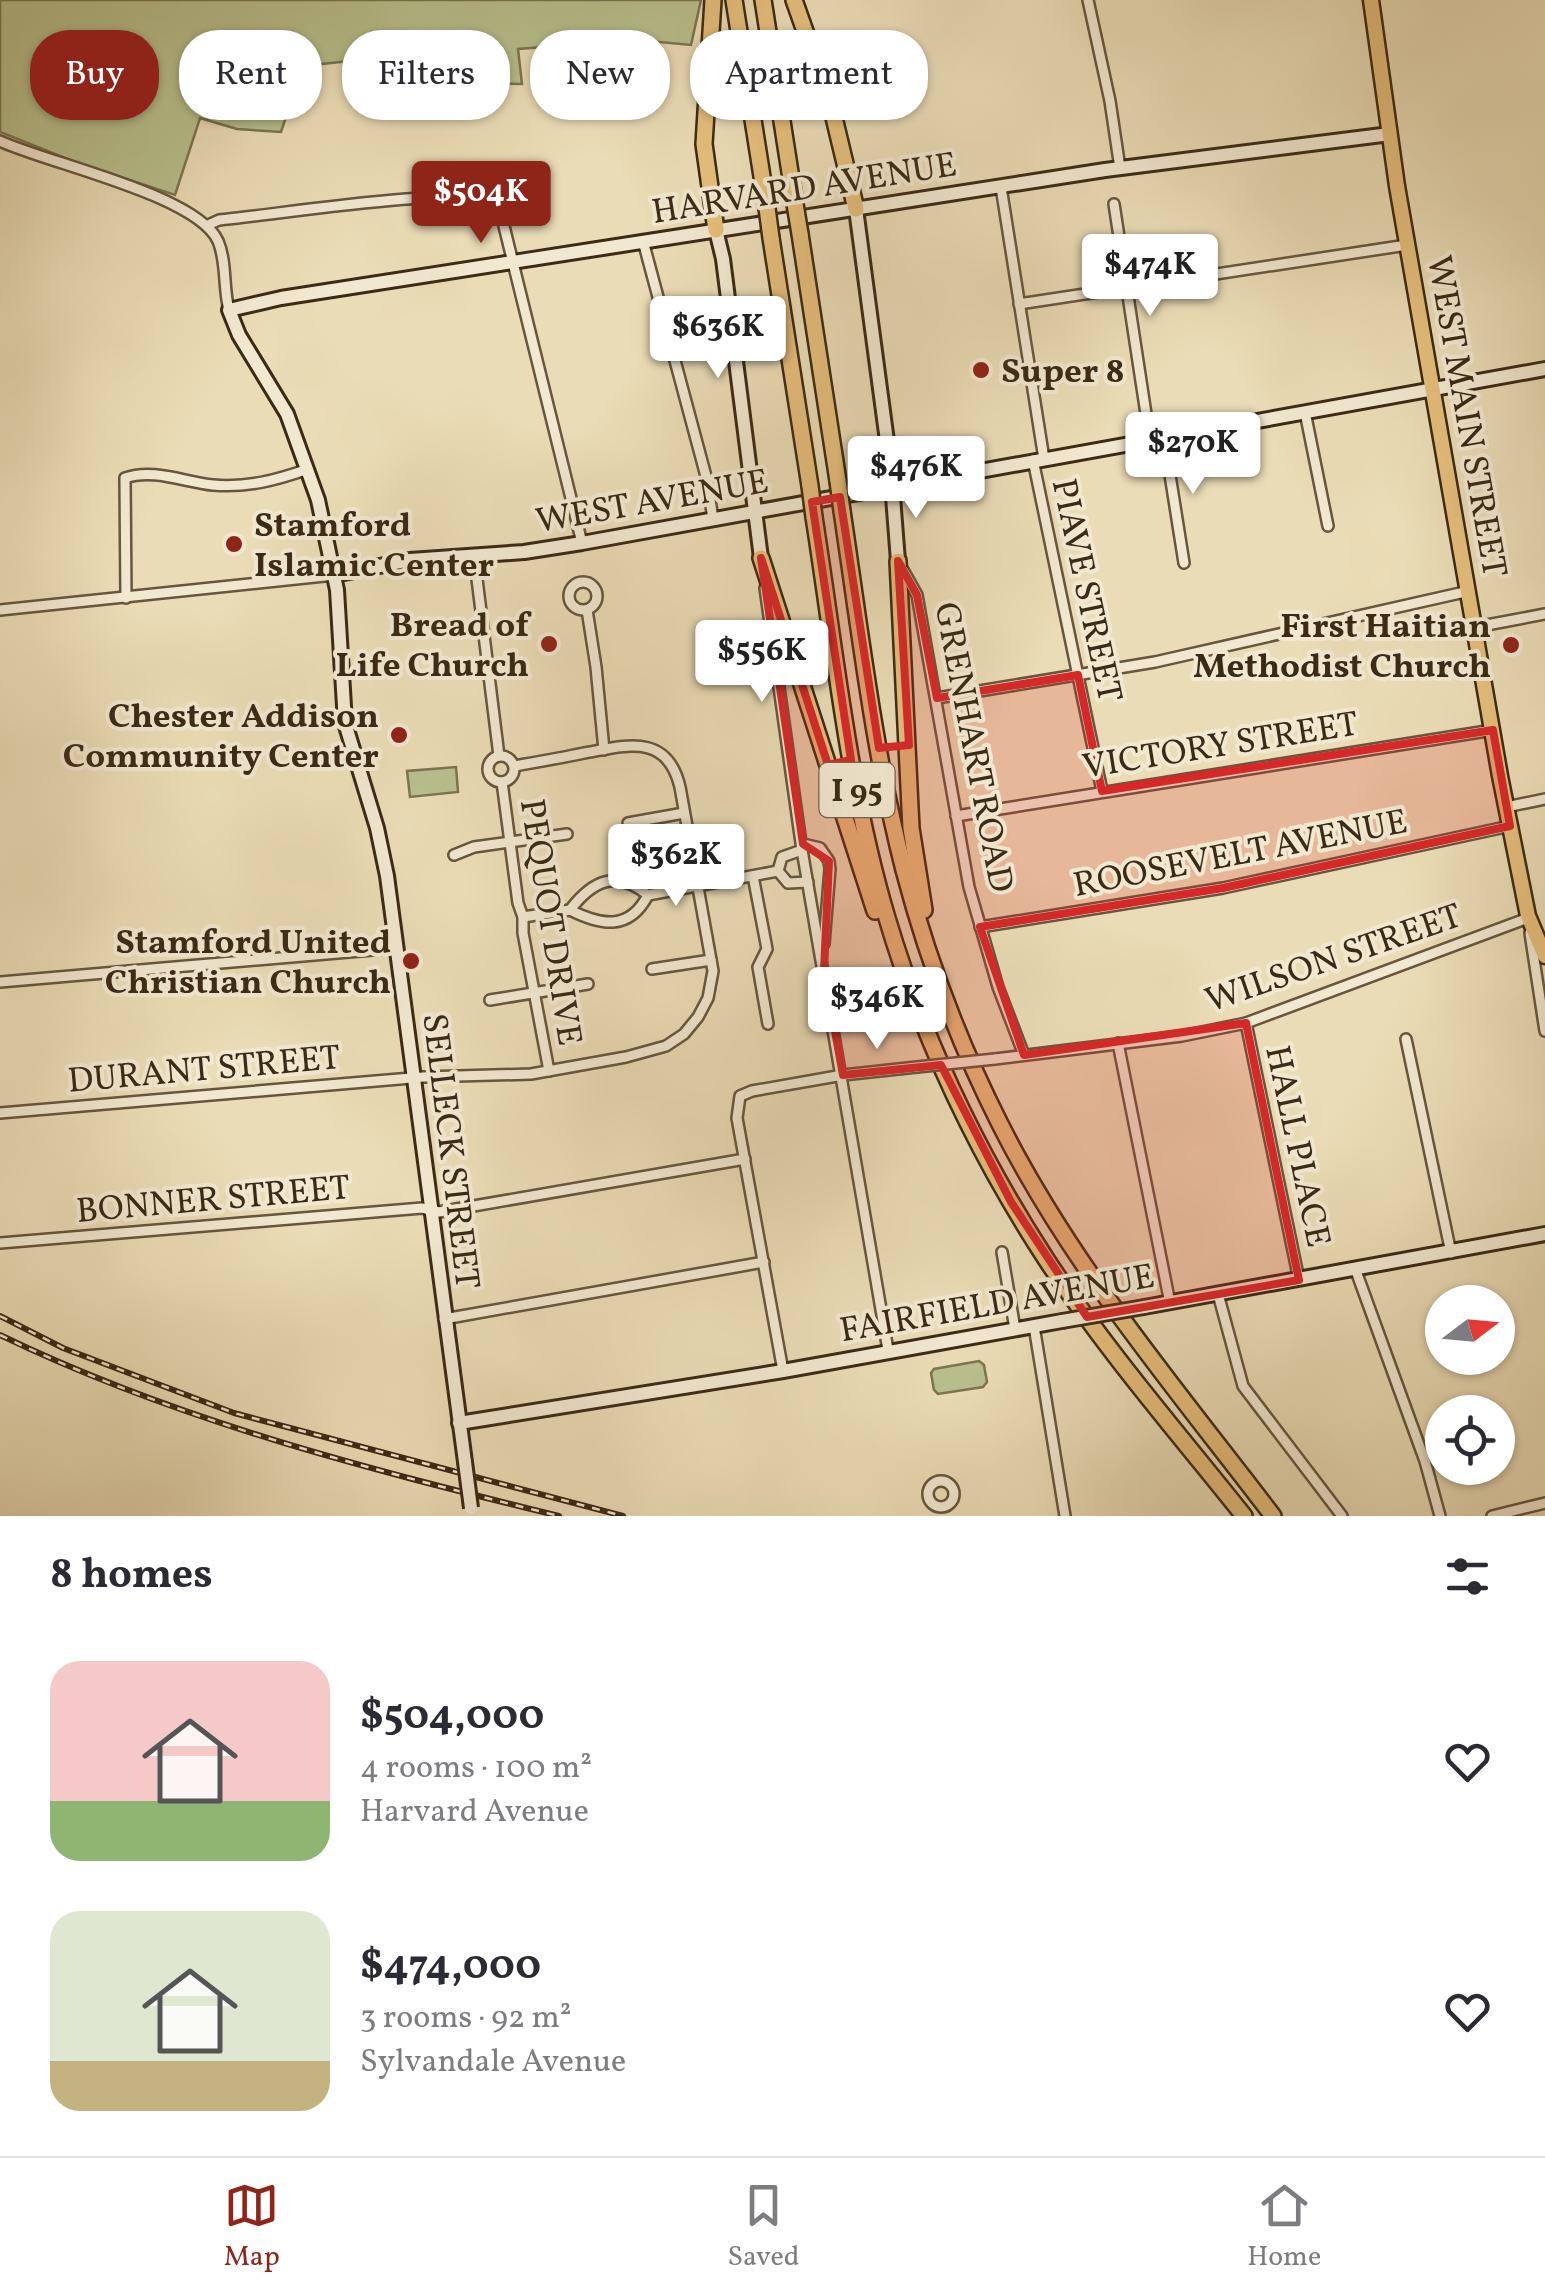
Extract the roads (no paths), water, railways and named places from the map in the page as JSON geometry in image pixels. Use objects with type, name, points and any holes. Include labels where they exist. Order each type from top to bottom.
[{"type":"highway","points":[[713,0],[704,144],[716,230]]},
{"type":"highway","name":"I 95","points":[[734,0],[861,814],[886,915],[920,1014],[977,1142],[1038,1247],[1087,1317],[1244,1516]]},
{"type":"highway","name":"I 95","points":[[763,0],[888,802],[934,968],[986,1096],[1052,1216],[1110,1301],[1272,1516]]},
{"type":"highway","points":[[794,0],[831,106],[856,209]]},
{"type":"highway","points":[[762,558],[871,900],[920,1014]]},
{"type":"highway","points":[[898,561],[912,828],[934,968]]},
{"type":"highway","points":[[1195,1454],[1234,1516]]},
{"type":"main road","name":"WEST MAIN STREET","points":[[1371,0],[1407,245],[1506,806],[1528,916],[1545,956]]},
{"type":"main road","name":"HARVARD AVENUE","points":[[228,310],[281,298],[1120,168],[1390,134]]},
{"type":"main road","name":"GRENHART ROAD","points":[[856,209],[898,561]]},
{"type":"main road","points":[[716,230],[762,558]]},
{"type":"main road","name":"SELLECK STREET","points":[[228,310],[287,414],[308,470],[334,575],[345,723],[382,846],[471,1512]]},
{"type":"main road","name":"WEST AVENUE","points":[[334,575],[406,561],[582,543],[1545,369]]},
{"type":"main road","name":"FAIRFIELD AVENUE","points":[[458,1423],[783,1371],[1451,1254],[1545,1234]]},
{"type":"street","points":[[1088,0],[1106,78],[1120,168]]},
{"type":"street","points":[[0,141],[144,192],[196,214],[208,226],[219,220],[357,204],[481,197],[494,202],[582,543]]},
{"type":"street","name":"PIAVE STREET","points":[[1001,187],[1038,460],[1102,791]]},
{"type":"street","points":[[1114,204],[1125,288],[1184,562]]},
{"type":"street","name":"SELLECK STREET","points":[[208,226],[222,256],[228,310]]},
{"type":"street","points":[[643,242],[708,480],[713,520]]},
{"type":"street","points":[[1019,304],[1407,245]]},
{"type":"street","points":[[1305,412],[1328,526]]},
{"type":"street","points":[[126,598],[122,482],[129,476],[244,485],[308,470]]},
{"type":"street","points":[[474,555],[499,756]]},
{"type":"street","points":[[762,558],[802,847],[888,1350]]},
{"type":"street","name":"GRENHART ROAD","points":[[898,561],[917,594],[980,927],[1024,1055]]},
{"type":"street","name":"WEST AVENUE","points":[[0,610],[334,575]]},
{"type":"street","points":[[937,698],[1244,643],[1468,591]]},
{"type":"street","points":[[587,610],[604,750]]},
{"type":"street","points":[[1476,627],[1545,614]]},
{"type":"street","name":"VICTORY STREET","points":[[956,816],[1493,730]]},
{"type":"street","points":[[514,766],[636,744],[663,756],[677,776],[711,960],[652,969]]},
{"type":"street","points":[[499,756],[511,760],[514,766],[512,776],[502,782],[492,779],[487,768],[499,756]]},
{"type":"street","name":"PEQUOT DRIVE","points":[[502,782],[518,903],[548,1071]]},
{"type":"street","points":[[1506,806],[1545,799]]},
{"type":"street","points":[[628,823],[684,813]]},
{"type":"street","name":"ROOSEVELT AVENUE","points":[[980,927],[1223,888],[1510,826]]},
{"type":"street","points":[[454,855],[474,847],[567,834]]},
{"type":"street","points":[[778,871],[782,857],[802,847],[820,848],[829,861],[823,921],[824,971]]},
{"type":"street","points":[[523,917],[570,910],[590,920],[613,922],[632,915],[648,895],[778,871]]},
{"type":"street","points":[[778,871],[788,883],[808,882]]},
{"type":"street","points":[[753,876],[767,949],[758,966],[768,1024]]},
{"type":"street","points":[[570,910],[586,890],[611,881],[626,882],[648,895]]},
{"type":"street","points":[[1528,916],[1545,1031]]},
{"type":"street","name":"WILSON STREET","points":[[745,1159],[736,1108],[740,1096],[842,1075],[1182,1036],[1246,1022],[1528,916]]},
{"type":"street","points":[[0,982],[396,948]]},
{"type":"street","name":"DURANT STREET","points":[[0,1113],[413,1078],[499,1077],[626,1058],[666,1046],[691,1026],[704,1008],[711,986],[711,960]]},
{"type":"street","points":[[1541,1006],[1545,980]]},
{"type":"street","points":[[490,1000],[588,984]]},
{"type":"street","name":"HALL PLACE","points":[[1246,1022],[1299,1280]]},
{"type":"street","points":[[1406,1038],[1451,1254]]},
{"type":"street","points":[[1118,1043],[1170,1303]]},
{"type":"street","points":[[745,1159],[783,1371]]},
{"type":"street","name":"BONNER STREET","points":[[0,1243],[439,1212],[745,1159]]},
{"type":"street","points":[[1002,1252],[1015,1330]]},
{"type":"street","points":[[444,1319],[764,1262]]},
{"type":"street","points":[[1356,1271],[1426,1462],[1440,1516]]},
{"type":"street","points":[[1218,1294],[1242,1386],[1342,1516]]},
{"type":"street","points":[[1034,1326],[1065,1516]]},
{"type":"street","points":[[946,1482],[954,1496],[950,1504],[940,1511],[931,1503],[930,1487],[946,1482]]},
{"type":"street","points":[[1492,1516],[1545,1503]]},
{"type":"street","points":[[950,1504],[954,1516]]},
{"type":"railway","points":[[0,1316],[63,1348],[234,1413],[623,1516]]},
{"type":"railway","points":[[0,1335],[67,1366],[205,1418],[345,1461],[559,1516]]},
{"type":"place","name":"Super 8","points":[[981,370]]},
{"type":"place","name":"Stamford Islamic Center","points":[[234,544]]},
{"type":"place","name":"Bread of Life Church","points":[[549,644]]},
{"type":"place","name":"First Haitian Methodist Church","points":[[1511,645]]},
{"type":"place","name":"Chester Addison Community Center","points":[[399,735]]},
{"type":"place","name":"Stamford United Christian Church","points":[[411,961]]}]
